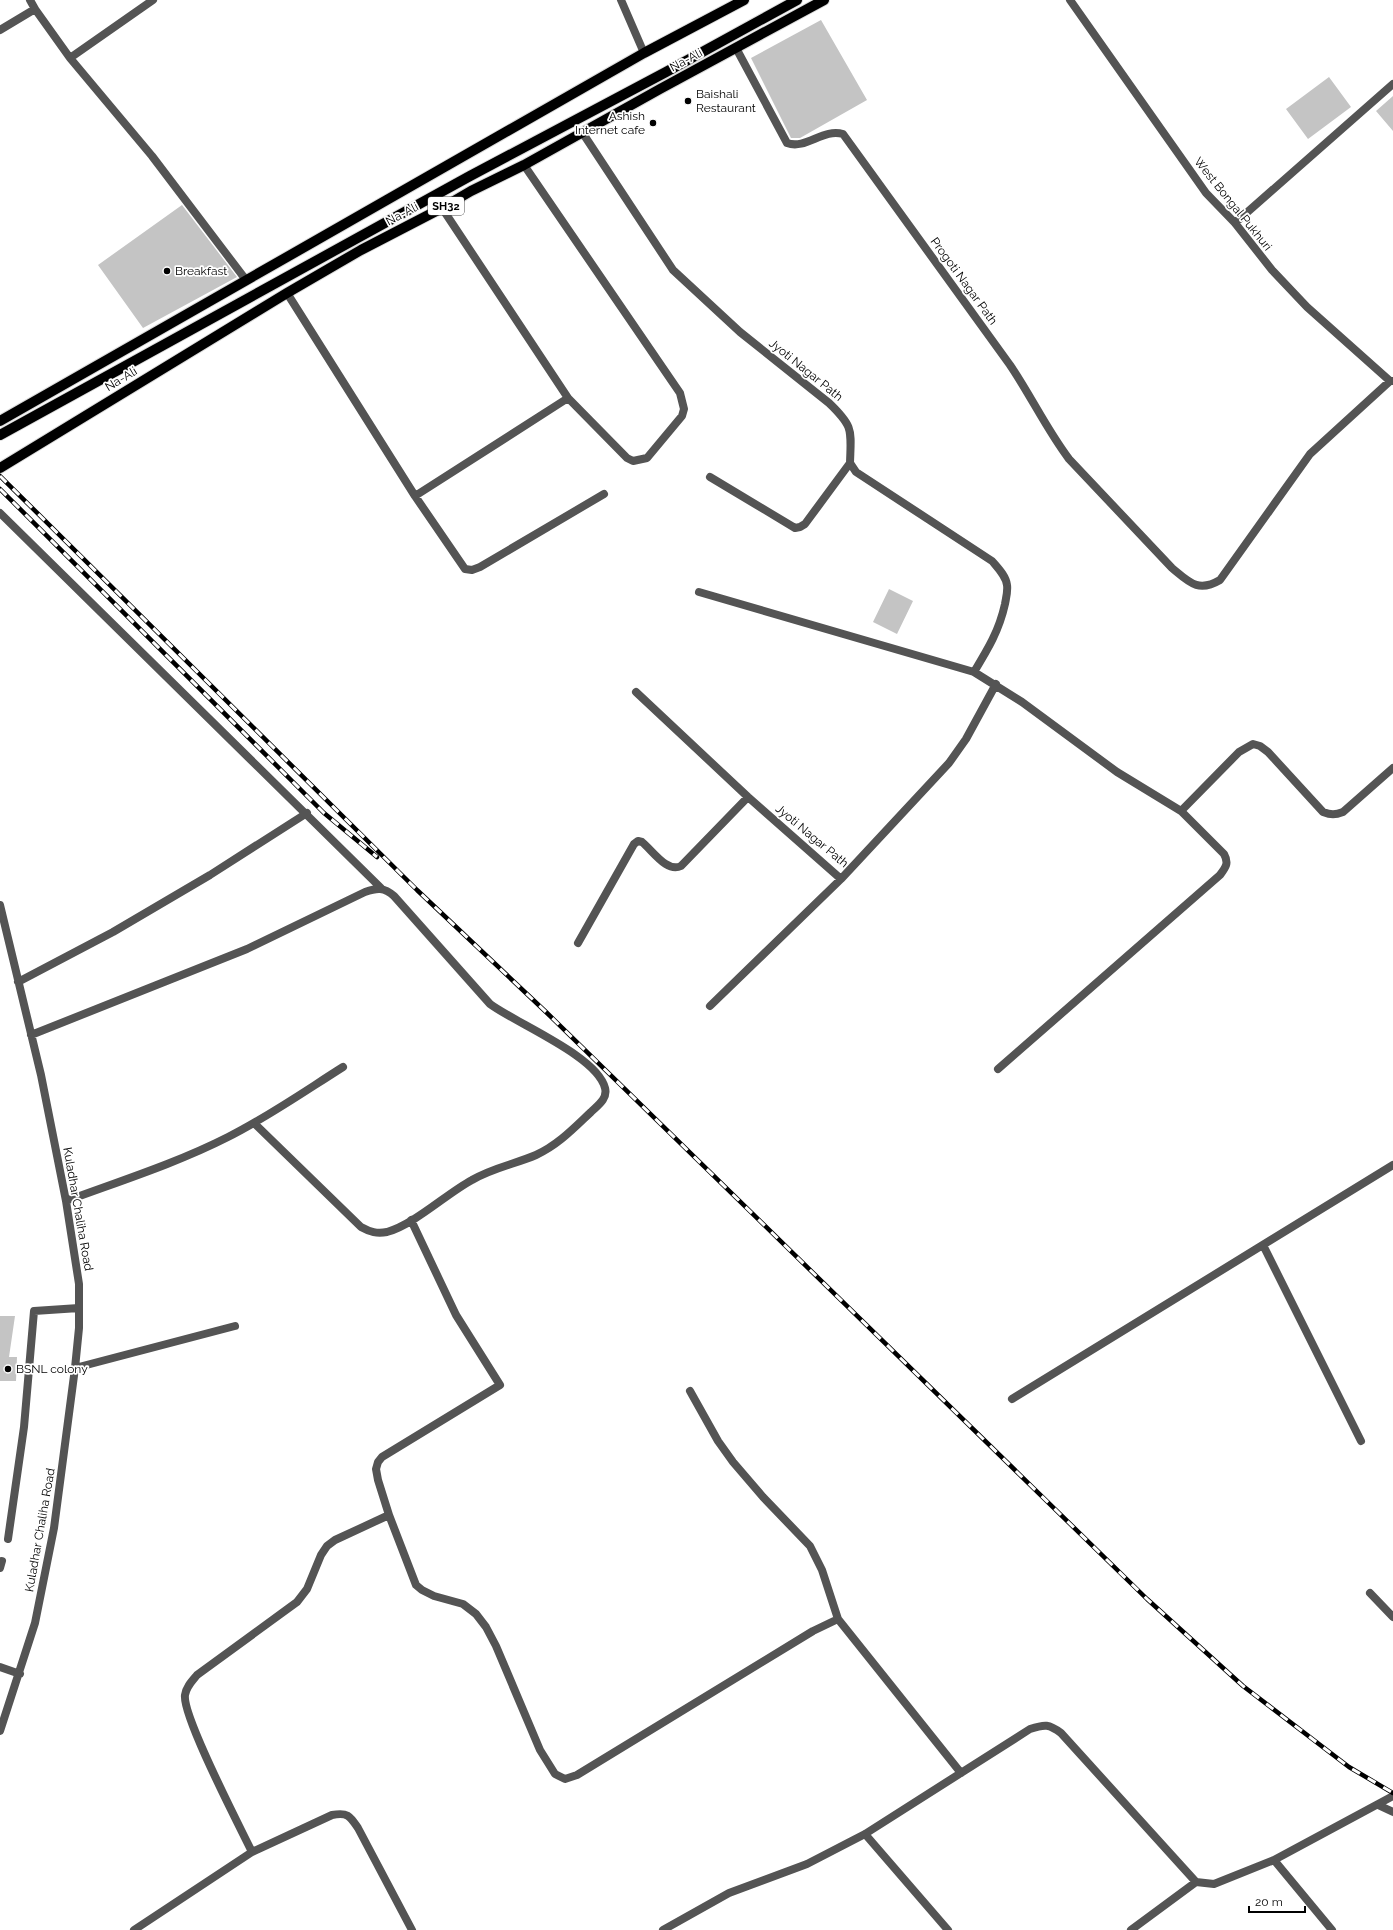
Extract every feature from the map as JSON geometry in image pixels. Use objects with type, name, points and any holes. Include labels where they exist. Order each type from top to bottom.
[{"type":"main road","points":[[4,418],[644,53],[744,0]]},
{"type":"main road","points":[[0,435],[470,176],[666,72],[797,0]]},
{"type":"main road","name":"Na-Ali","points":[[0,468],[287,293],[361,250],[442,208],[471,191],[524,165],[824,0]]},
{"type":"street","points":[[30,0],[70,58],[152,156],[246,280]]},
{"type":"street","points":[[70,58],[153,0]]},
{"type":"street","points":[[621,0],[644,53]]},
{"type":"street","name":"West Bongal Pukhuri","points":[[1070,0],[1206,193],[1235,223],[1272,270],[1307,307],[1391,381]]},
{"type":"street","points":[[0,30],[35,9]]},
{"type":"street","name":"Progoti Nagar Path","points":[[736,48],[787,143],[794,145],[800,144],[829,133],[836,132],[843,134],[1010,365],[1025,387],[1057,444],[1069,459],[1172,568],[1191,583],[1201,587],[1220,580],[1310,454],[1391,381]]},
{"type":"street","points":[[1235,223],[1393,84]]},
{"type":"street","name":"Jyoti Nagar Path","points":[[582,132],[673,270],[740,332],[840,413],[848,423],[851,432],[850,464]]},
{"type":"street","points":[[442,208],[568,398],[627,458],[633,461],[647,458],[682,416],[684,409],[680,393],[524,165]]},
{"type":"street","points":[[287,293],[415,496],[465,569],[472,570],[480,567],[604,494]]},
{"type":"street","points":[[415,496],[568,398]]},
{"type":"street","points":[[710,477],[795,528],[805,524],[850,464],[856,472],[992,561],[1001,570],[1007,585],[1001,619],[995,638],[974,672]]},
{"type":"street","points":[[0,513],[307,813],[381,888],[388,890],[394,896],[490,1004],[501,1012],[559,1044],[597,1072],[606,1089],[604,1099],[562,1140],[551,1148],[524,1160],[473,1178],[411,1220],[397,1228],[378,1233],[371,1232],[361,1227],[254,1123]]},
{"type":"street","points":[[700,592],[974,672],[996,684],[1022,702],[1105,764],[1181,811],[1224,854],[1227,860],[1226,867],[1220,875],[998,1069]]},
{"type":"street","name":"Jyoti Nagar Path","points":[[636,692],[748,797],[842,879],[949,764],[966,739],[996,684]]},
{"type":"street","points":[[1181,811],[1240,752],[1253,744],[1260,746],[1268,752],[1323,812],[1330,815],[1336,815],[1343,812],[1393,768]]},
{"type":"street","points":[[578,943],[638,841],[642,842],[667,866],[677,868],[681,866],[748,797]]},
{"type":"street","points":[[18,982],[113,932],[210,875],[307,813]]},
{"type":"street","points":[[710,1006],[842,879]]},
{"type":"street","points":[[31,1035],[194,972],[264,941],[365,892],[381,888]]},
{"type":"street","name":"Kuladhar Chaliha Road","points":[[0,904],[31,1035],[66,1201],[79,1284],[75,1368],[56,1512],[35,1623],[20,1674],[0,1731]]},
{"type":"street","points":[[66,1201],[193,1152],[254,1123],[343,1067]]},
{"type":"street","points":[[1012,1399],[1393,1165]]},
{"type":"street","points":[[411,1220],[456,1315],[500,1385],[382,1457],[378,1462],[376,1469],[389,1515],[416,1585],[434,1596],[463,1604],[476,1614],[486,1627],[496,1646],[540,1750],[555,1774],[565,1779],[577,1776],[813,1631],[838,1619]]},
{"type":"street","points":[[1263,1245],[1361,1441]]},
{"type":"street","points":[[8,1539],[24,1427],[34,1311],[79,1308]]},
{"type":"street","points":[[75,1368],[235,1326]]},
{"type":"street","points":[[690,1390],[707,1423],[733,1462],[763,1497],[810,1546],[822,1570],[838,1619],[962,1773]]},
{"type":"street","points":[[252,1852],[191,1722],[184,1696],[188,1685],[197,1675],[297,1602],[307,1589],[321,1555],[327,1546],[335,1540],[389,1515]]},
{"type":"street","points":[[1370,1593],[1393,1617]]},
{"type":"street","points":[[0,1667],[20,1674]]},
{"type":"street","points":[[663,1930],[729,1893],[800,1867],[865,1834],[1030,1729],[1039,1726],[1051,1726],[1061,1733],[1196,1882],[1214,1884],[1274,1860],[1393,1796]]},
{"type":"street","points":[[1378,1805],[1393,1812]]},
{"type":"street","points":[[134,1930],[252,1852],[332,1815],[343,1813],[350,1817],[358,1828],[412,1930]]},
{"type":"street","points":[[865,1834],[948,1930]]},
{"type":"street","points":[[1274,1860],[1332,1930]]},
{"type":"street","points":[[1131,1930],[1196,1882]]},
{"type":"building","points":[[821,20],[867,100],[800,138],[791,138],[751,58]]},
{"type":"building","points":[[1329,77],[1351,107],[1308,139],[1286,109]]},
{"type":"building","points":[[1393,96],[1393,131],[1376,111]]},
{"type":"building","name":"Breakfast","points":[[182,205],[237,277],[143,328],[98,265]]},
{"type":"building","points":[[889,589],[913,601],[897,634],[873,622]]},
{"type":"building","points":[[0,1316],[15,1316],[9,1357],[17,1357],[16,1381],[0,1381]]},
{"type":"railway","points":[[0,476],[417,890],[546,1012],[1147,1599],[1243,1686],[1349,1767],[1393,1793]]},
{"type":"railway","points":[[0,489],[324,813],[377,857]]},
{"type":"place","name":"Baishali Restaurant","points":[[688,101]]},
{"type":"place","name":"Ashish Internet cafe","points":[[653,123]]},
{"type":"place","name":"Breakfast","points":[[167,271]]},
{"type":"place","name":"BSNL colony","points":[[8,1369]]}]
